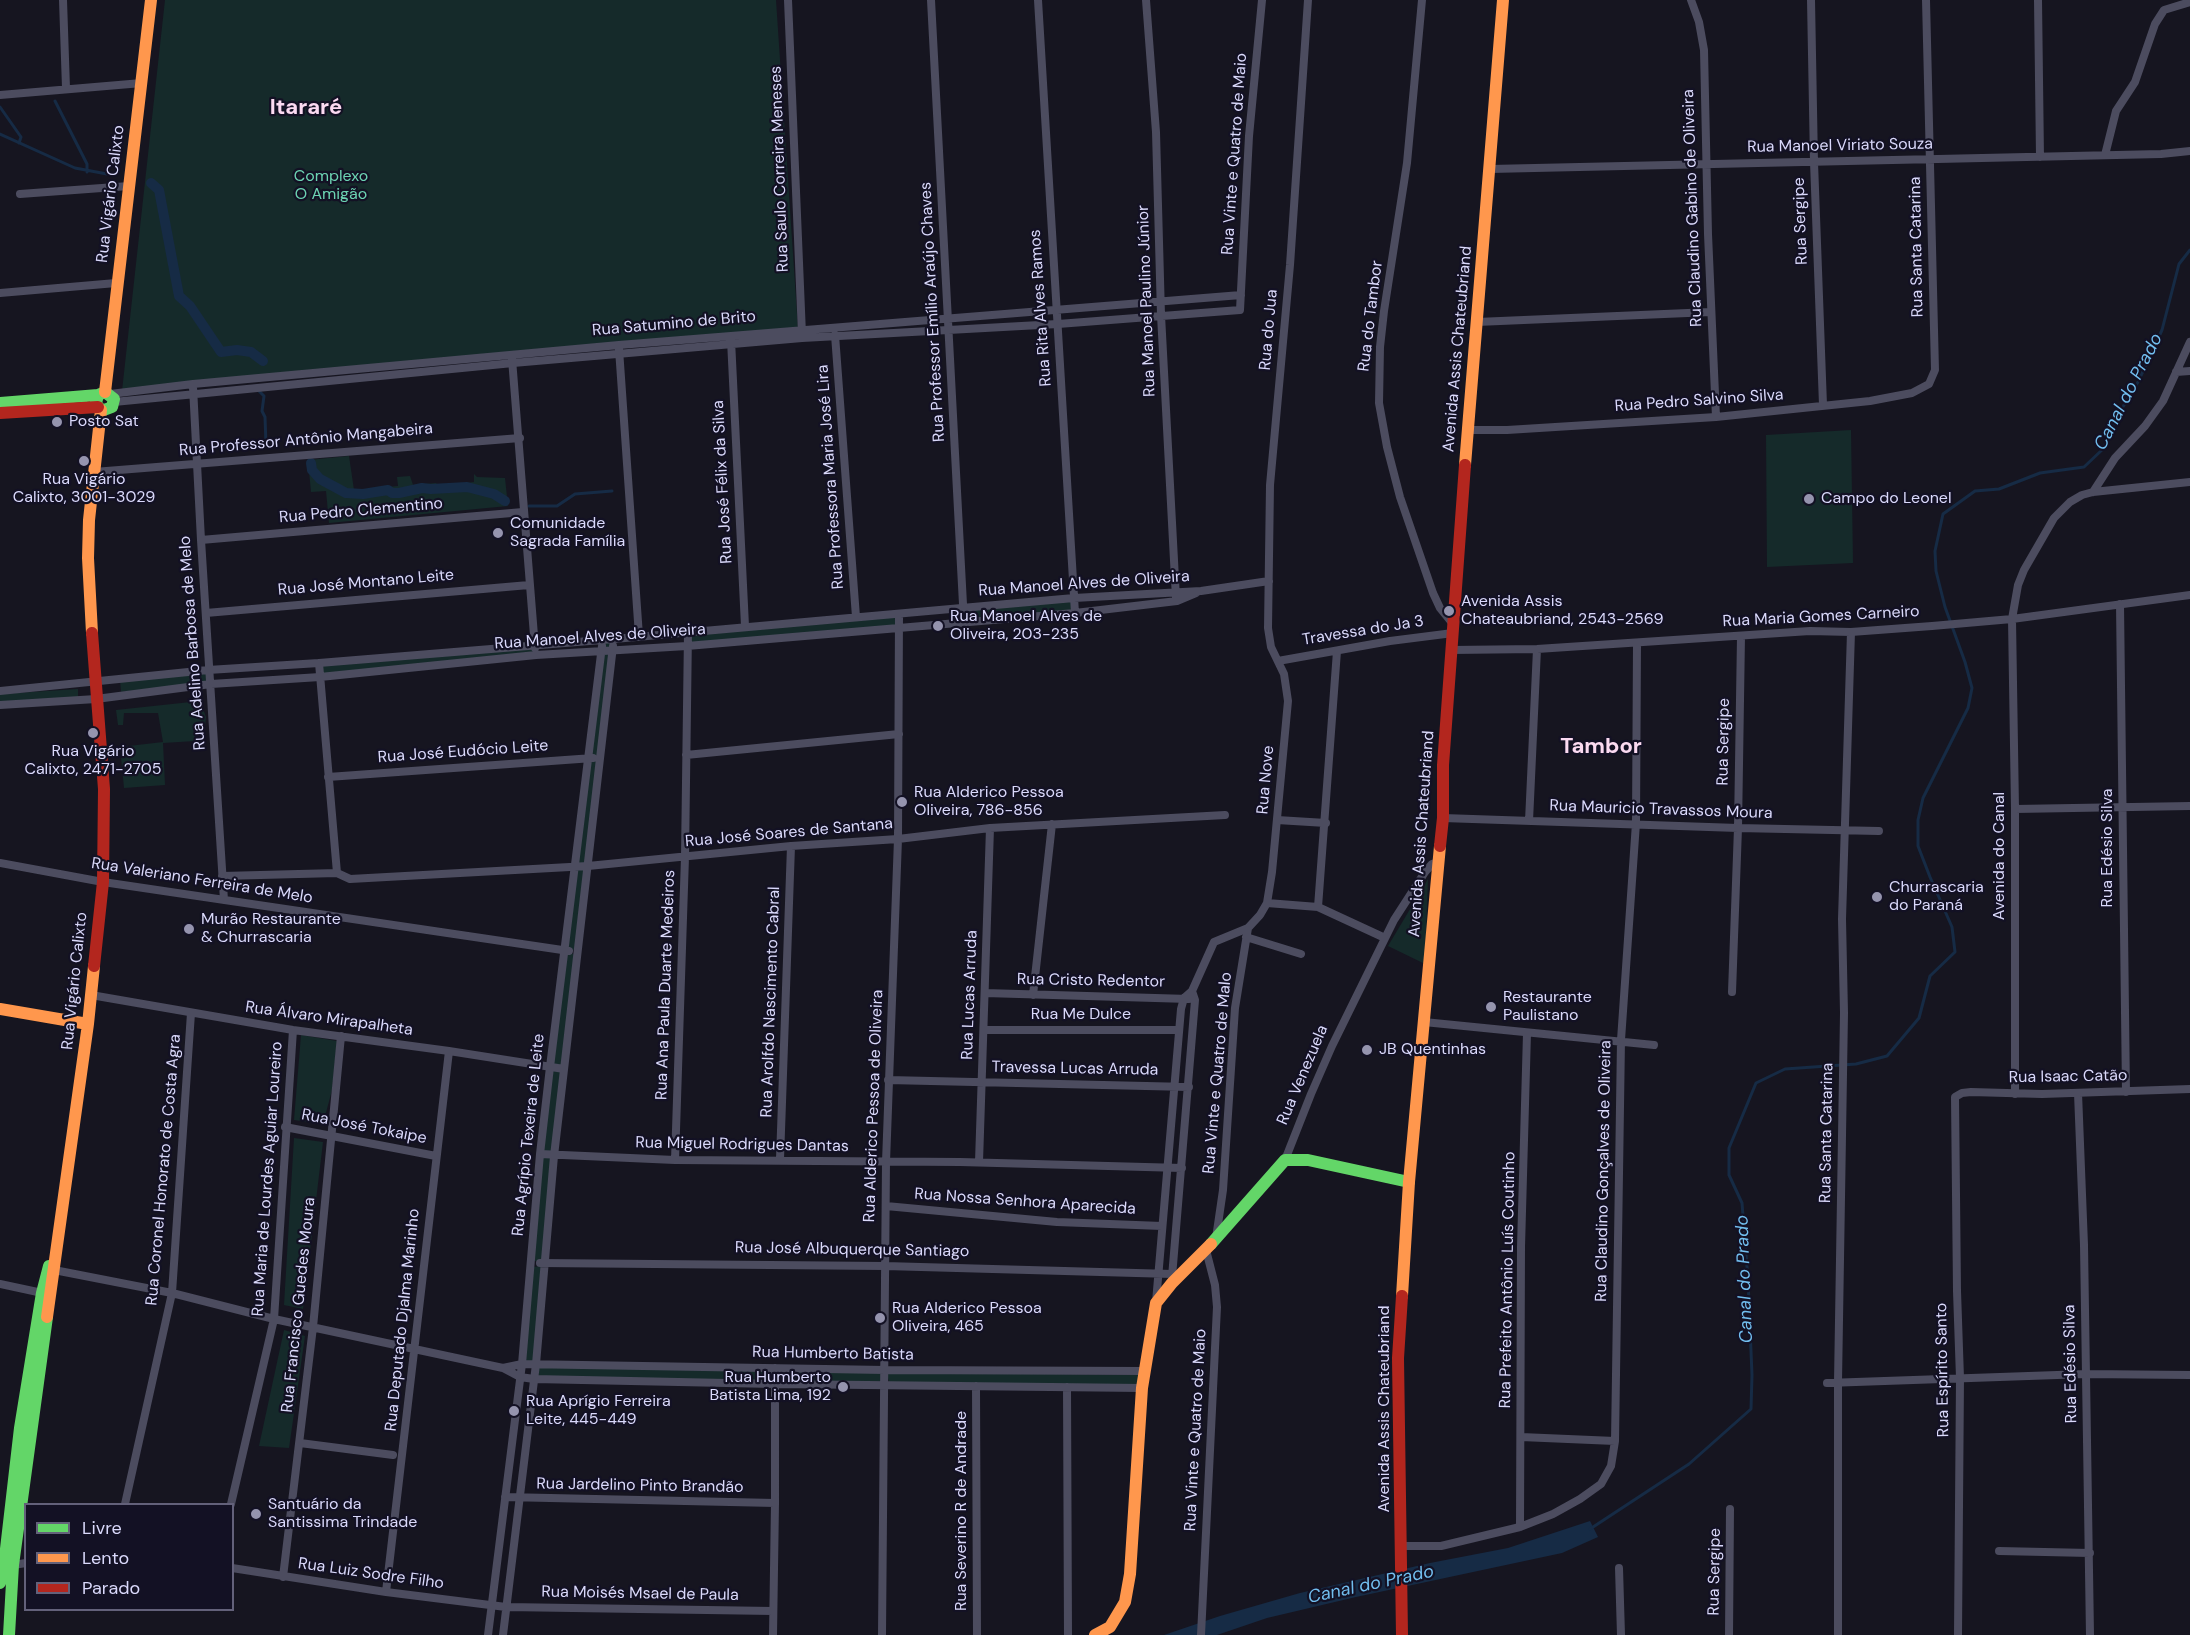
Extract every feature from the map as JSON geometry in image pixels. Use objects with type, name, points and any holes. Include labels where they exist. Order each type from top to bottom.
[{"type":"main road","name":"Rua Vigário Calixto","points":[[10,1635],[19,1564],[21,1501],[47,1294],[88,1024],[103,882],[104,789],[94,678],[88,558],[89,520],[151,0]]},
{"type":"main road","name":"Avenida Assis Chateubriand","points":[[1402,1635],[1398,1358],[1409,1182],[1443,818],[1443,765],[1467,430],[1478,322],[1503,0]]},
{"type":"main road","name":"Rua Satumino de Brito","points":[[0,403],[104,400]]},
{"type":"main road","name":"Rua Satumino de Brito","points":[[0,413],[104,400]]},
{"type":"main road","points":[[0,1009],[88,1024]]},
{"type":"main road","name":"Rua Venezuela","points":[[1172,1278],[1206,1250],[1285,1160]]},
{"type":"main road","points":[[1285,1160],[1308,1160],[1409,1182]]},
{"type":"main road","points":[[1095,1635],[1110,1627],[1125,1602],[1130,1574],[1144,1371],[1156,1303],[1172,1278]]},
{"type":"main road","name":"Rua Vigário Calixto","points":[[0,1583],[3,1544],[20,1428],[47,1294]]},
{"type":"street","points":[[63,0],[66,88]]},
{"type":"street","name":"Rua Saulo Correira Meneses","points":[[788,0],[802,333]]},
{"type":"street","name":"Rua Professor Emílio Araújo Chaves","points":[[931,0],[964,623]]},
{"type":"street","name":"Rua Rita Alves Ramos","points":[[1038,0],[1075,614]]},
{"type":"street","name":"Rua Manoel Paulino Júnior","points":[[1146,0],[1156,132],[1161,315],[1176,597]]},
{"type":"street","name":"Rua Vinte e Quatro de Maio","points":[[1240,310],[1249,136],[1262,0]]},
{"type":"street","name":"Rua do Jua","points":[[1278,661],[1269,640],[1270,486],[1290,265],[1308,0]]},
{"type":"street","name":"Rua do Tambor","points":[[1422,0],[1407,163],[1383,323],[1379,403],[1387,447],[1400,496],[1433,593],[1453,628]]},
{"type":"street","name":"Rua Claudino Gabino de Oliveira","points":[[1690,0],[1699,22],[1704,50],[1716,417]]},
{"type":"street","name":"Rua Sergipe","points":[[1811,0],[1823,405]]},
{"type":"street","name":"Rua Santa Catarina","points":[[1926,0],[1935,370],[1929,384]]},
{"type":"street","points":[[2038,0],[2040,157]]},
{"type":"street","points":[[2105,155],[2116,111],[2135,82],[2155,24],[2164,10],[2190,2]]},
{"type":"street","points":[[0,95],[141,83]]},
{"type":"street","name":"Rua Manoel Viriato Souza","points":[[1490,168],[2040,157],[2161,154],[2190,151]]},
{"type":"street","points":[[20,194],[129,186]]},
{"type":"street","points":[[0,294],[116,283]]},
{"type":"street","name":"Rua Satumino de Brito","points":[[104,400],[193,388],[731,340],[949,318],[1241,295]]},
{"type":"street","name":"Rua Satumino de Brito","points":[[802,333],[835,336],[950,330],[1240,310]]},
{"type":"street","points":[[1478,322],[1711,312]]},
{"type":"street","name":"Rua Professora Maria José Lira","points":[[835,336],[856,617]]},
{"type":"street","name":"Rua José Félix da Silva","points":[[731,340],[745,626]]},
{"type":"street","points":[[2093,492],[2115,458],[2157,411],[2190,342]]},
{"type":"street","points":[[619,349],[639,636]]},
{"type":"street","points":[[512,359],[536,655]]},
{"type":"street","points":[[2176,372],[2190,371]]},
{"type":"street","name":"Rua Pedro Salvino Silva","points":[[1467,430],[1507,430],[1716,417],[1870,401],[1912,393],[1929,384]]},
{"type":"street","name":"Rua Adelino Barbosa de Melo","points":[[193,388],[224,900]]},
{"type":"street","name":"Rua Professor Antônio Mangabeira","points":[[94,472],[520,438]]},
{"type":"street","points":[[2093,492],[2190,482]]},
{"type":"street","name":"Avenida do Canal","points":[[2015,1094],[2012,619],[2018,585],[2024,570],[2054,518],[2070,502],[2093,492]]},
{"type":"street","name":"Rua Pedro Clementino","points":[[201,540],[524,512]]},
{"type":"street","name":"Rua Manoel Alves de Oliveira","points":[[0,705],[96,699],[211,684],[320,677],[536,655],[1075,614],[1269,581]]},
{"type":"street","name":"Rua José Montano Leite","points":[[206,613],[529,585]]},
{"type":"street","name":"Rua Maria Gomes Carneiro","points":[[1451,650],[1537,649],[1683,638],[1810,631],[1851,632],[1964,624],[2190,595]]},
{"type":"street","name":"Rua Manoel Alves de Oliveira","points":[[0,691],[94,678],[319,663],[614,639],[1074,598],[1176,597]]},
{"type":"street","name":"Rua Edésio Silva","points":[[2120,604],[2126,1092]]},
{"type":"street","name":"Rua Alderico Pessoa de Oliveira","points":[[882,1635],[886,1162],[898,839],[899,614]]},
{"type":"street","name":"Travessa do Ja 3","points":[[1278,661],[1453,628]]},
{"type":"street","name":"Rua Ana Paula Duarte Medeiros","points":[[675,1160],[685,856],[688,632]]},
{"type":"street","name":"Rua Santa Catarina","points":[[1838,1635],[1838,1382],[1844,1013],[1842,919],[1851,632]]},
{"type":"street","name":"Rua Sergipe","points":[[1732,992],[1738,828],[1741,636]]},
{"type":"street","name":"Rua Agrípio Texeira de Leite","points":[[488,1635],[522,1364],[550,1067],[603,639]]},
{"type":"street","name":"Rua Agrípio Texeira de Leite","points":[[503,1635],[536,1364],[554,1156],[614,639]]},
{"type":"street","name":"Rua Claudino Gonçalves de Oliveira","points":[[1401,1551],[1440,1546],[1521,1527],[1553,1514],[1580,1499],[1601,1484],[1611,1466],[1615,1442],[1621,1040],[1636,823],[1636,643]]},
{"type":"street","points":[[1529,821],[1537,649]]},
{"type":"street","points":[[1318,907],[1337,651]]},
{"type":"street","name":"Rua Nove","points":[[1267,903],[1288,701],[1284,674],[1278,661]]},
{"type":"street","points":[[222,876],[337,873],[319,663]]},
{"type":"street","points":[[259,667],[261,681]]},
{"type":"street","points":[[686,755],[899,734]]},
{"type":"street","name":"Rua José Eudócio Leite","points":[[328,777],[599,757]]},
{"type":"street","points":[[2015,809],[2190,806]]},
{"type":"street","name":"Rua José Soares de Santana","points":[[337,873],[356,880],[588,866],[791,846],[898,839],[990,828],[1225,815]]},
{"type":"street","name":"Rua Mauricio Travassos Moura","points":[[1443,818],[1879,831]]},
{"type":"street","points":[[1277,820],[1326,823]]},
{"type":"street","points":[[1033,995],[1052,824]]},
{"type":"street","name":"Rua Lucas Arruda","points":[[979,1162],[990,828]]},
{"type":"street","name":"Rua Arolfdo Nascimento Cabral","points":[[780,1159],[791,846]]},
{"type":"street","name":"Rua Venezuela","points":[[1285,1160],[1332,1046],[1385,938],[1425,872],[1432,864],[1438,862]]},
{"type":"street","name":"Rua Valeriano Ferreira de Melo","points":[[0,863],[103,882],[578,952]]},
{"type":"street","points":[[1301,954],[1247,933],[1267,903],[1318,907],[1385,938]]},
{"type":"street","name":"Rua Vinte e Quatro de Malo","points":[[1184,999],[1192,991],[1214,942],[1247,933],[1235,1008],[1223,1190],[1216,1238]]},
{"type":"street","name":"Rua Vinte e Quatro de Malo","points":[[1192,991],[1195,1000]]},
{"type":"street","name":"Rua Cristo Redentor","points":[[985,993],[1195,1000]]},
{"type":"street","name":"Rua Álvaro Mirapalheta","points":[[91,995],[293,1030],[564,1069]]},
{"type":"street","points":[[1156,1303],[1166,1167],[1184,999]]},
{"type":"street","points":[[1172,1278],[1195,1000]]},
{"type":"street","name":"Rua Coronel Honorato de Costa Agra","points":[[125,1503],[172,1293],[191,1013]]},
{"type":"street","points":[[1424,1022],[1654,1045]]},
{"type":"street","name":"Rua Maria de Lourdes Aguiar Loureiro","points":[[231,1503],[274,1319],[293,1030]]},
{"type":"street","name":"Rua Me Dulce","points":[[984,1030],[1179,1030]]},
{"type":"street","name":"Rua Prefeito Antônio Luís Coutinho","points":[[1521,1527],[1521,1247],[1527,1033]]},
{"type":"street","name":"Rua Francisco Guedes Moura","points":[[284,1577],[313,1327],[341,1036]]},
{"type":"street","name":"Rua Deputado Djalma Marinho","points":[[386,1592],[449,1051]]},
{"type":"street","name":"Travessa Lucas Arruda","points":[[888,1080],[1188,1087]]},
{"type":"street","name":"Rua Isaac Catão","points":[[1954,1104],[1956,1095],[1962,1093],[2078,1093],[2190,1089]]},
{"type":"street","name":"Rua Edésio Silva","points":[[2078,1093],[2090,1553],[2090,1635]]},
{"type":"street","name":"Rua Espírito Santo","points":[[1954,1104],[1960,1378],[1958,1635]]},
{"type":"street","name":"Rua José Tokaipe","points":[[285,1127],[436,1155]]},
{"type":"street","name":"Rua Miguel Rodrigues Dantas","points":[[540,1154],[675,1160],[979,1162],[1182,1168]]},
{"type":"street","name":"Rua Nossa Senhora Aparecida","points":[[886,1206],[1058,1222],[1162,1226]]},
{"type":"street","name":"Rua Vinte e Quatro de Maio","points":[[1201,1635],[1217,1307],[1215,1285],[1206,1250]]},
{"type":"street","name":"Rua José Albuquerque Santiago","points":[[531,1263],[885,1266],[1158,1275],[1172,1278]]},
{"type":"street","points":[[51,1269],[172,1293],[274,1319],[503,1368]]},
{"type":"street","points":[[0,1284],[47,1294]]},
{"type":"street","name":"Rua Humberto Batista","points":[[503,1368],[536,1364],[885,1370],[1144,1371]]},
{"type":"street","name":"Rua Humberto Batista","points":[[503,1368],[520,1377],[534,1379],[1142,1388]]},
{"type":"street","points":[[773,1635],[775,1368]]},
{"type":"street","points":[[1827,1383],[2086,1374],[2190,1375]]},
{"type":"street","name":"Rua Severino R de Andrade","points":[[976,1386],[977,1635]]},
{"type":"street","points":[[1067,1387],[1068,1635]]},
{"type":"street","points":[[1521,1437],[1615,1442]]},
{"type":"street","points":[[300,1443],[393,1455]]},
{"type":"street","name":"Rua Jardelino Pinto Brandão","points":[[505,1497],[775,1503]]},
{"type":"street","name":"Rua Sergipe","points":[[1729,1635],[1730,1509]]},
{"type":"street","points":[[1999,1551],[2090,1553]]},
{"type":"street","name":"Rua Luiz Sodre Filho","points":[[234,1568],[386,1592],[506,1607]]},
{"type":"street","points":[[1619,1568],[1621,1635]]},
{"type":"street","name":"Rua Moisés Msael de Paula","points":[[506,1607],[773,1611]]},
{"type":"green space","name":"Complexo O Amigão","points":[[165,0],[776,0],[798,329],[122,391]]},
{"type":"green space","name":"Campo do Leonel","points":[[1851,430],[1853,563],[1767,567],[1766,435]]},
{"type":"green space","points":[[349,456],[354,490],[398,486],[397,477],[410,476],[413,485],[436,483],[438,486],[474,482],[474,474],[477,477],[505,478],[508,506],[329,523],[326,491],[311,492],[308,460]]},
{"type":"green space","points":[[1073,600],[1073,611],[968,620],[967,610]]},
{"type":"green space","points":[[897,617],[897,627],[690,643],[690,634]]},
{"type":"green space","points":[[611,640],[586,864],[576,864],[605,641]]},
{"type":"green space","points":[[533,647],[533,653],[323,675],[321,665]]},
{"type":"green space","points":[[208,670],[209,682],[121,692],[120,680]]},
{"type":"green space","points":[[78,689],[78,698],[0,702],[0,694]]},
{"type":"green space","points":[[200,701],[206,717],[205,727],[197,734],[195,741],[163,743],[165,785],[124,788],[120,747],[163,742],[158,713],[124,713],[123,725],[118,725],[116,710]]},
{"type":"green space","points":[[577,868],[585,868],[575,950],[568,949]]},
{"type":"green space","points":[[1428,879],[1425,964],[1388,946]]},
{"type":"green space","points":[[567,953],[575,954],[563,1066],[553,1064]]},
{"type":"green space","points":[[301,1035],[337,1041],[332,1090],[323,1124],[294,1120]]},
{"type":"green space","points":[[551,1070],[561,1072],[552,1153],[543,1151]]},
{"type":"green space","points":[[294,1138],[323,1142],[303,1309],[284,1305]]},
{"type":"green space","points":[[542,1157],[551,1158],[542,1261],[534,1261]]},
{"type":"green space","points":[[542,1266],[533,1361],[524,1361],[533,1267]]},
{"type":"green space","points":[[284,1330],[305,1336],[289,1448],[259,1446]]},
{"type":"green space","points":[[539,1367],[772,1370],[772,1381],[538,1377]]},
{"type":"green space","points":[[777,1371],[881,1372],[881,1381],[778,1381]]},
{"type":"green space","points":[[887,1372],[1142,1375],[1140,1386],[889,1382]]},
{"type":"water","points":[[1590,1521],[1598,1537],[1562,1553],[1267,1618],[1217,1635],[1164,1635],[1300,1593],[1430,1563],[1508,1548]]},
{"type":"waterway","points":[[55,101],[87,164],[87,172]]},
{"type":"waterway","points":[[0,107],[21,137],[19,143]]},
{"type":"waterway","points":[[0,134],[75,168],[107,174]]},
{"type":"waterway","points":[[151,183],[159,190],[179,296],[190,306],[221,352],[237,350],[251,352],[263,361]]},
{"type":"waterway","name":"Canal do Prado","points":[[1590,1529],[1689,1464],[1751,1409],[1748,1280],[1742,1203],[1729,1175],[1729,1148],[1756,1083],[1785,1069],[1856,1064],[1887,1056],[1919,1018],[1930,976],[1955,952],[1952,927],[1918,846],[1918,820],[1923,798],[1968,708],[1972,688],[1945,607],[1936,571],[1935,551],[1943,514],[1975,491],[1999,489],[2040,473],[2084,467],[2103,449],[2162,330],[2179,264],[2190,250]]},
{"type":"waterway","points":[[258,390],[264,396],[262,411],[265,417],[268,447]]},
{"type":"waterway","points":[[311,463],[312,470],[320,479],[346,493],[363,494],[388,490],[392,493],[399,493],[422,488],[467,487],[494,494],[505,501]]},
{"type":"waterway","points":[[529,506],[557,506],[575,494],[612,491]]},
{"type":"traffic: fast","points":[[0,403],[98,395],[105,392],[114,399],[112,407],[104,410],[99,408],[96,403],[98,395]]},
{"type":"traffic: fast","points":[[1211,1244],[1285,1160],[1308,1160],[1409,1182]]},
{"type":"traffic: fast","points":[[0,1583],[20,1428],[42,1293],[49,1266]]},
{"type":"traffic: fast","points":[[9,1635],[13,1565],[47,1317]]},
{"type":"traffic: slow","points":[[105,392],[151,0]]},
{"type":"traffic: slow","points":[[1465,465],[1503,0]]},
{"type":"traffic: slow","points":[[92,633],[88,558],[89,520],[101,410]]},
{"type":"traffic: slow","points":[[1402,1296],[1409,1182],[1440,846]]},
{"type":"traffic: slow","points":[[47,1317],[94,966]]},
{"type":"traffic: slow","points":[[0,1009],[88,1024]]},
{"type":"traffic: slow","points":[[1095,1635],[1110,1627],[1125,1602],[1130,1574],[1142,1388],[1156,1303],[1172,1283],[1211,1244]]},
{"type":"traffic: jam","points":[[0,413],[98,407]]},
{"type":"traffic: jam","points":[[1440,846],[1443,818],[1443,765],[1465,465]]},
{"type":"traffic: jam","points":[[92,633],[104,789],[103,882],[94,966]]},
{"type":"traffic: jam","points":[[1402,1296],[1398,1358],[1402,1635]]},
{"type":"place","name":"Posto Sat","points":[[57,422]]},
{"type":"place","name":"Rua Vigário Calixto, 3001-3029","points":[[84,461]]},
{"type":"place","name":"Campo do Leonel","points":[[1809,499]]},
{"type":"place","name":"Comunidade Sagrada Família","points":[[498,533]]},
{"type":"place","name":"Avenida Assis Chateaubriand, 2543-2569","points":[[1449,611]]},
{"type":"place","name":"Rua Manoel Alves de Oliveira, 203-235","points":[[938,626]]},
{"type":"place","name":"Rua Vigário Calixto, 2471-2705","points":[[93,733]]},
{"type":"place","name":"Rua Alderico Pessoa Oliveira, 786-856","points":[[902,802]]},
{"type":"place","name":"Churrascaria do Paraná","points":[[1877,897]]},
{"type":"place","name":"Murão Restaurante & Churrascaria","points":[[189,929]]},
{"type":"place","name":"Restaurante Paulistano","points":[[1491,1007]]},
{"type":"place","name":"JB Quentinhas","points":[[1367,1050]]},
{"type":"place","name":"Rua Alderico Pessoa Oliveira, 465","points":[[880,1318]]},
{"type":"place","name":"Rua Humberto Batista Lima, 192","points":[[843,1387]]},
{"type":"place","name":"Rua Aprígio Ferreira Leite, 445-449","points":[[514,1411]]},
{"type":"place","name":"Santuário da Santissima Trindade","points":[[256,1514]]},
{"type":"district","name":"Itararé","points":[[306,108]]},
{"type":"district","name":"Tambor","points":[[1601,747]]}]
